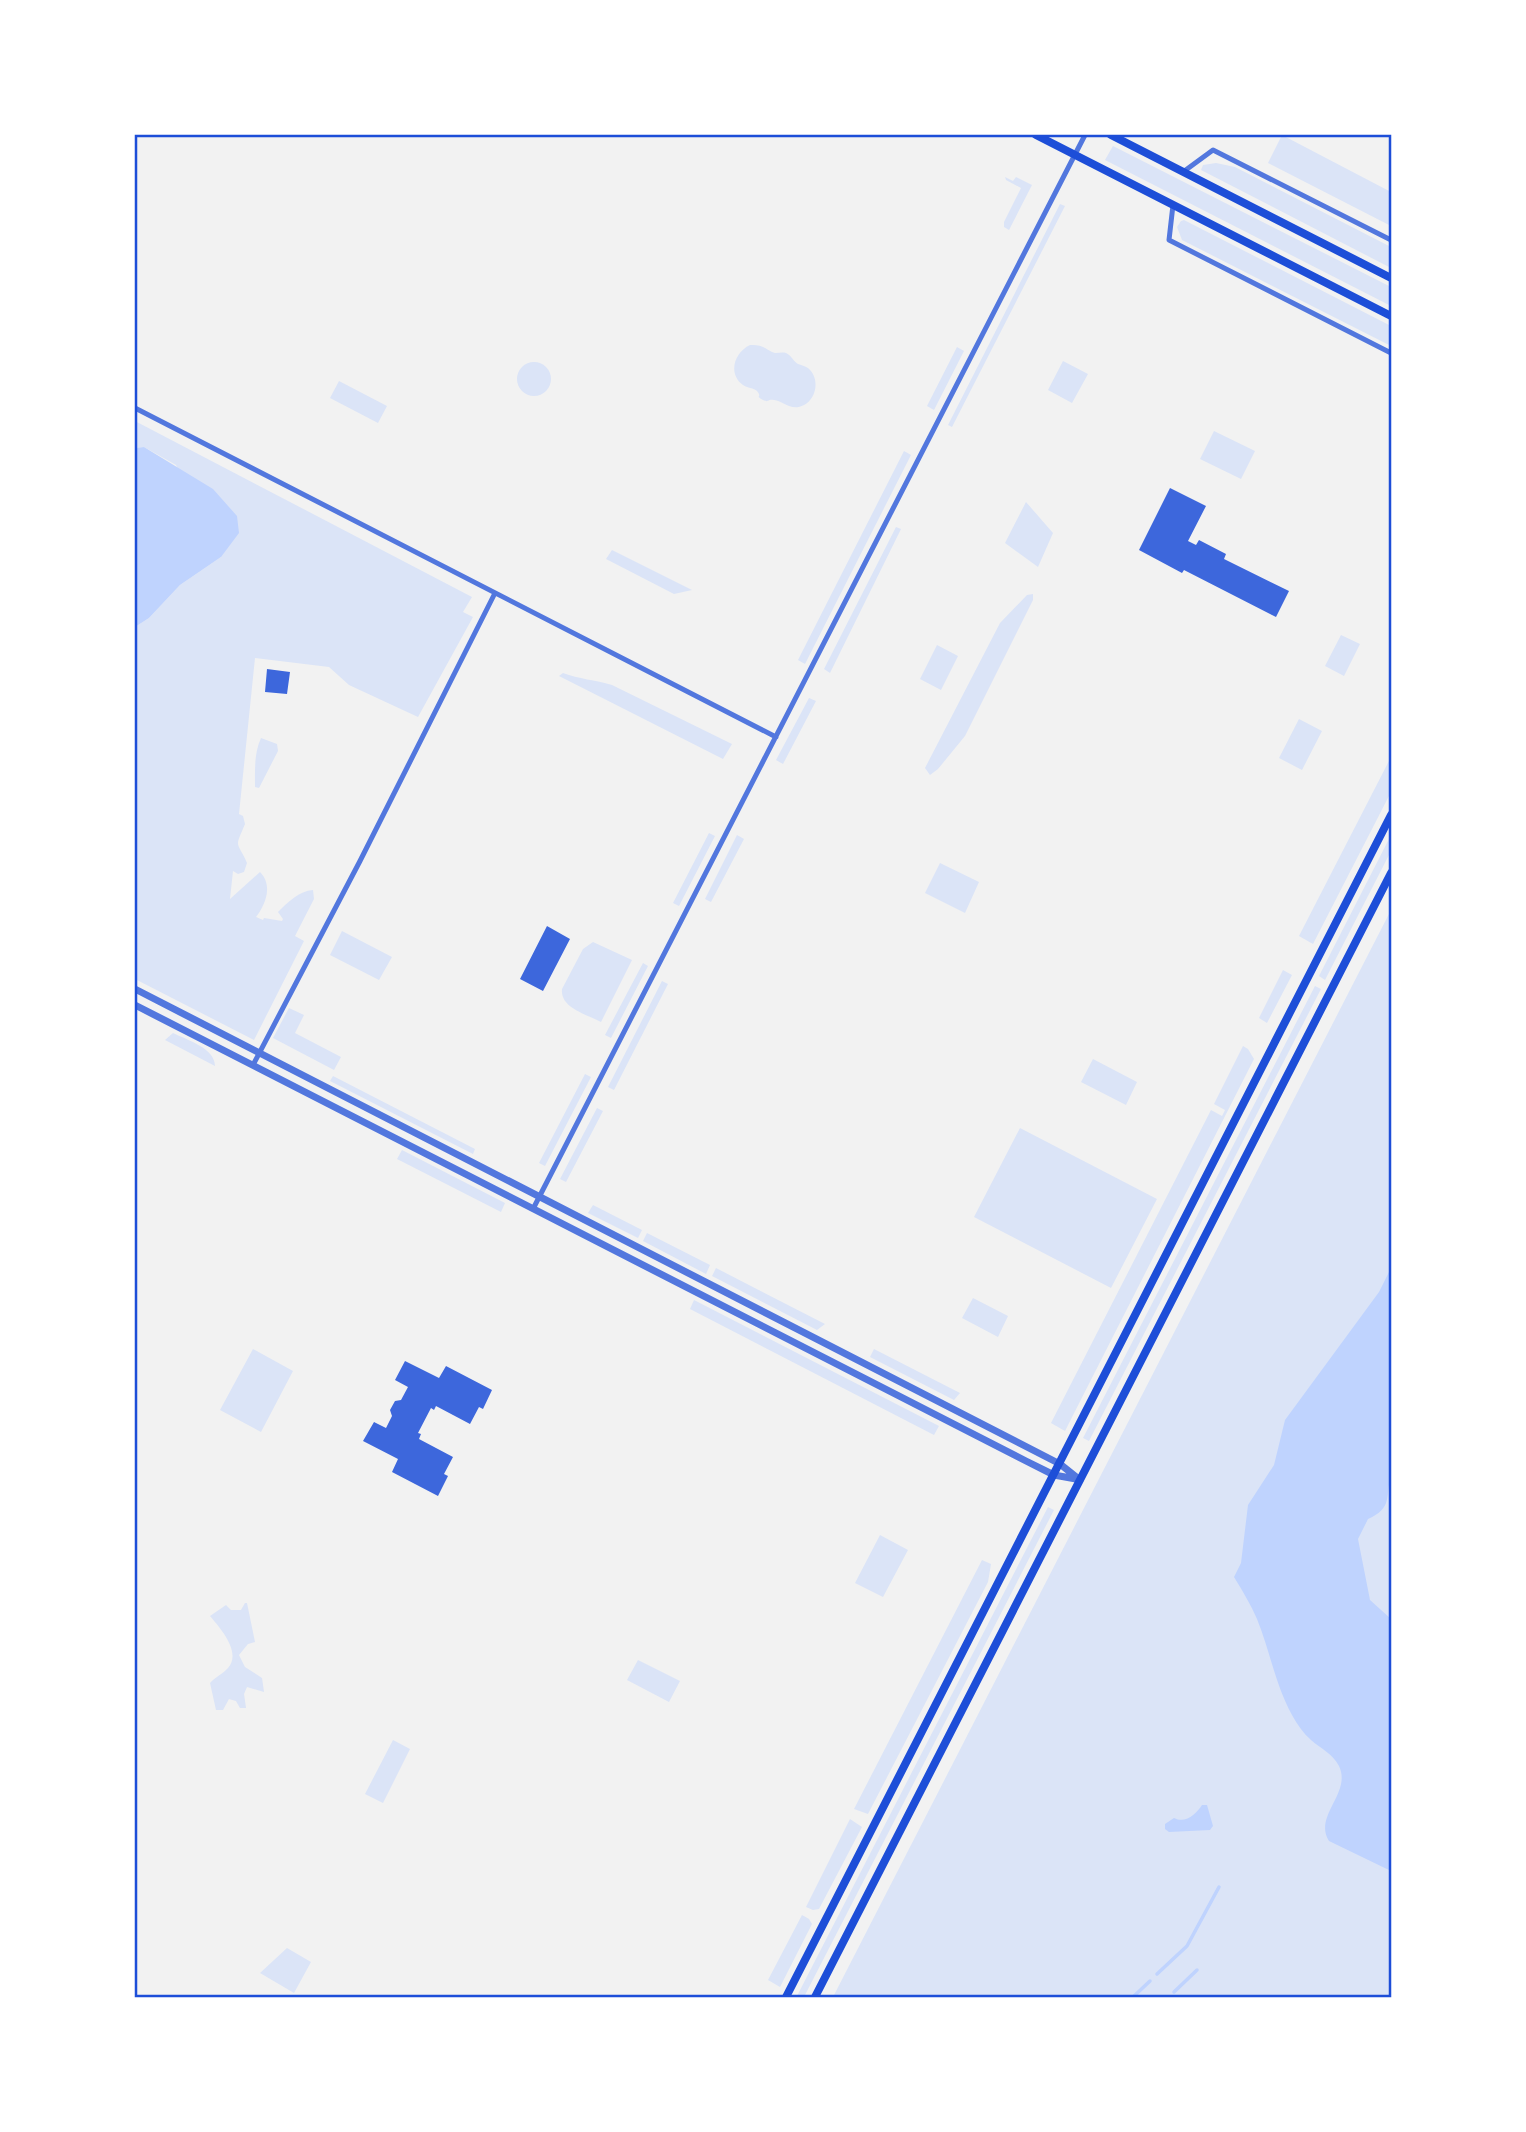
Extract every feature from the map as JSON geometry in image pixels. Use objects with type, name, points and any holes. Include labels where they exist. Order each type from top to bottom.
[{"type":"main road","points":[[1036,135],[1391,316]]},
{"type":"main road","points":[[1111,135],[1391,278]]},
{"type":"main road","points":[[786,1997],[1391,815]]},
{"type":"main road","points":[[816,1997],[1391,873]]},
{"type":"street","points":[[534,1209],[1085,135]]},
{"type":"street","points":[[1183,172],[1213,150],[1391,240]]},
{"type":"street","points":[[1173,205],[1169,240],[1391,353]]},
{"type":"street","points":[[135,408],[776,737]]},
{"type":"street","points":[[253,1065],[360,861],[495,593]]},
{"type":"street","points":[[135,989],[1060,1464],[1080,1480]]},
{"type":"street","points":[[135,1005],[1054,1475],[1080,1480]]},
{"type":"shaded area","points":[[1282,135],[1391,192],[1391,226],[1268,163]]},
{"type":"shaded area","points":[[1113,146],[1391,287],[1391,306],[1105,160]]},
{"type":"shaded area","points":[[1216,163],[1235,167],[1391,247],[1391,268],[1201,170],[1203,165]]},
{"type":"shaded area","points":[[1005,177],[1013,181],[1016,177],[1032,185],[1009,230],[1004,227],[1004,222],[1021,188]]},
{"type":"shaded area","points":[[1060,204],[1065,206],[952,427],[948,425]]},
{"type":"shaded area","points":[[1184,220],[1391,326],[1391,346],[1182,240],[1177,227]]},
{"type":"shaded area","points":[[750,345],[761,346],[775,353],[786,353],[798,364],[808,368],[815,382],[812,398],[804,405],[791,407],[774,400],[765,401],[759,397],[756,390],[743,385],[735,375],[735,363],[740,353]]},
{"type":"shaded area","points":[[957,347],[964,351],[934,410],[927,406]]},
{"type":"shaded area","points":[[1063,361],[1088,374],[1072,403],[1048,390]]},
{"type":"shaded area","points":[[534,362],[546,367],[551,379],[546,391],[534,396],[522,391],[517,379],[522,367]]},
{"type":"shaded area","points":[[339,381],[387,406],[378,423],[330,398]]},
{"type":"shaded area","points":[[135,421],[472,597],[463,612],[473,617],[418,717],[349,685],[329,667],[255,658],[239,814],[243,816],[245,824],[238,845],[247,863],[244,872],[238,874],[233,871],[230,899],[260,872],[266,883],[267,894],[256,917],[282,921],[278,912],[294,898],[313,890],[314,899],[295,936],[304,941],[254,1040],[135,979],[135,627],[149,618],[180,585],[221,557],[176,465],[144,447],[135,448]]},
{"type":"shaded area","points":[[1214,431],[1255,451],[1241,479],[1200,459]]},
{"type":"shaded area","points":[[904,451],[911,455],[805,664],[798,660]]},
{"type":"shaded area","points":[[1026,502],[1053,533],[1038,567],[1005,543]]},
{"type":"shaded area","points":[[896,527],[901,529],[830,673],[824,669]]},
{"type":"shaded area","points":[[612,550],[692,590],[674,594],[606,559]]},
{"type":"shaded area","points":[[1033,594],[1033,600],[965,736],[930,775],[925,768],[1000,623],[1027,595]]},
{"type":"shaded area","points":[[1341,635],[1360,644],[1344,676],[1325,666]]},
{"type":"shaded area","points":[[937,645],[958,656],[941,690],[920,679]]},
{"type":"shaded area","points":[[563,673],[612,685],[732,744],[723,759],[559,676]]},
{"type":"shaded area","points":[[809,698],[816,701],[783,764],[776,760]]},
{"type":"shaded area","points":[[1299,719],[1322,731],[1302,770],[1279,758]]},
{"type":"shaded area","points":[[261,738],[277,744],[278,751],[259,788],[255,787],[255,768]]},
{"type":"shaded area","points":[[1391,757],[1391,792],[1313,944],[1299,936]]},
{"type":"shaded area","points":[[709,833],[715,836],[679,906],[673,903]]},
{"type":"shaded area","points":[[737,835],[744,839],[711,902],[705,899]]},
{"type":"shaded area","points":[[1391,835],[1391,851],[1325,980],[1319,976]]},
{"type":"shaded area","points":[[940,863],[979,882],[965,913],[925,893]]},
{"type":"shaded area","points":[[1391,910],[1391,1997],[833,1997]]},
{"type":"shaded area","points":[[342,931],[392,957],[379,980],[330,955]]},
{"type":"shaded area","points":[[593,942],[632,960],[601,1022],[575,1010],[562,996],[562,989],[583,949]]},
{"type":"shaded area","points":[[643,963],[648,966],[611,1038],[605,1035]]},
{"type":"shaded area","points":[[1283,970],[1292,975],[1267,1023],[1259,1018]]},
{"type":"shaded area","points":[[662,981],[668,984],[614,1090],[608,1087]]},
{"type":"shaded area","points":[[1315,986],[1321,989],[1089,1441],[1083,1438]]},
{"type":"shaded area","points":[[289,1008],[304,1015],[295,1033],[341,1057],[334,1070],[273,1038]]},
{"type":"shaded area","points":[[173,1033],[205,1049],[214,1060],[215,1066],[165,1040]]},
{"type":"shaded area","points":[[1243,1046],[1254,1059],[1065,1431],[1051,1423],[1211,1110],[1222,1116],[1225,1110],[1214,1104]]},
{"type":"shaded area","points":[[1093,1059],[1137,1082],[1126,1105],[1081,1082]]},
{"type":"shaded area","points":[[585,1074],[591,1077],[545,1166],[539,1163]]},
{"type":"shaded area","points":[[333,1076],[475,1149],[473,1154],[330,1081]]},
{"type":"shaded area","points":[[597,1108],[603,1111],[566,1182],[560,1179]]},
{"type":"shaded area","points":[[1020,1128],[1157,1199],[1111,1288],[974,1217]]},
{"type":"shaded area","points":[[402,1150],[505,1203],[501,1212],[397,1159]]},
{"type":"shaded area","points":[[593,1205],[642,1230],[638,1238],[588,1213]]},
{"type":"shaded area","points":[[647,1233],[710,1265],[706,1274],[643,1241]]},
{"type":"shaded area","points":[[716,1268],[825,1324],[817,1330],[712,1276]]},
{"type":"shaded area","points":[[973,1298],[1008,1316],[998,1337],[962,1318]]},
{"type":"shaded area","points":[[694,1300],[939,1426],[934,1435],[690,1309]]},
{"type":"shaded area","points":[[253,1349],[293,1371],[261,1432],[220,1410]]},
{"type":"shaded area","points":[[874,1349],[960,1393],[954,1400],[870,1357]]},
{"type":"shaded area","points":[[1048,1507],[1054,1510],[804,1997],[797,1996]]},
{"type":"shaded area","points":[[880,1535],[908,1550],[883,1597],[855,1583]]},
{"type":"shaded area","points":[[982,1560],[991,1564],[988,1582],[868,1814],[854,1809]]},
{"type":"shaded area","points":[[245,1603],[255,1642],[248,1644],[239,1655],[245,1667],[262,1678],[264,1692],[247,1687],[244,1694],[246,1708],[240,1708],[236,1701],[229,1699],[223,1710],[216,1710],[210,1683],[228,1668],[232,1655],[228,1640],[210,1616],[226,1605],[231,1610],[241,1610]]},
{"type":"shaded area","points":[[638,1660],[680,1681],[669,1702],[627,1680]]},
{"type":"shaded area","points":[[393,1740],[410,1749],[383,1803],[365,1794]]},
{"type":"shaded area","points":[[850,1819],[862,1827],[819,1909],[806,1907]]},
{"type":"shaded area","points":[[802,1915],[812,1924],[780,1987],[768,1980]]},
{"type":"shaded area","points":[[287,1948],[311,1962],[294,1993],[260,1973]]},
{"type":"water","points":[[144,447],[213,489],[237,516],[239,533],[221,557],[180,585],[149,618],[135,627],[135,448]]},
{"type":"water","points":[[1391,1268],[1391,1475],[1385,1506],[1368,1519],[1358,1539],[1370,1600],[1391,1619],[1391,1871],[1329,1841],[1325,1832],[1326,1823],[1341,1786],[1339,1766],[1305,1734],[1292,1715],[1281,1691],[1257,1619],[1234,1577],[1241,1563],[1248,1505],[1274,1465],[1285,1420],[1379,1292]]},
{"type":"water","points":[[1202,1805],[1207,1805],[1213,1826],[1210,1830],[1169,1832],[1165,1829],[1165,1824],[1174,1818],[1187,1819]]},
{"type":"building","points":[[1170,488],[1206,506],[1188,541],[1196,545],[1199,540],[1226,554],[1224,559],[1289,591],[1276,617],[1139,550]]},
{"type":"building","points":[[267,669],[290,672],[287,694],[265,692]]},
{"type":"building","points":[[547,926],[570,939],[543,991],[520,979]]},
{"type":"building","points":[[405,1361],[439,1378],[446,1366],[492,1390],[483,1409],[479,1407],[470,1424],[436,1406],[434,1410],[431,1408],[418,1433],[421,1434],[419,1439],[453,1457],[444,1474],[448,1476],[438,1496],[392,1472],[398,1459],[363,1441],[374,1422],[386,1428],[392,1416],[390,1410],[395,1401],[401,1400],[408,1387],[395,1380]]},
{"type":"waterway","points":[[1157,1974],[1187,1946],[1219,1887]]},
{"type":"waterway","points":[[1174,1992],[1197,1970]]},
{"type":"waterway","points":[[1133,1997],[1150,1981]]}]
